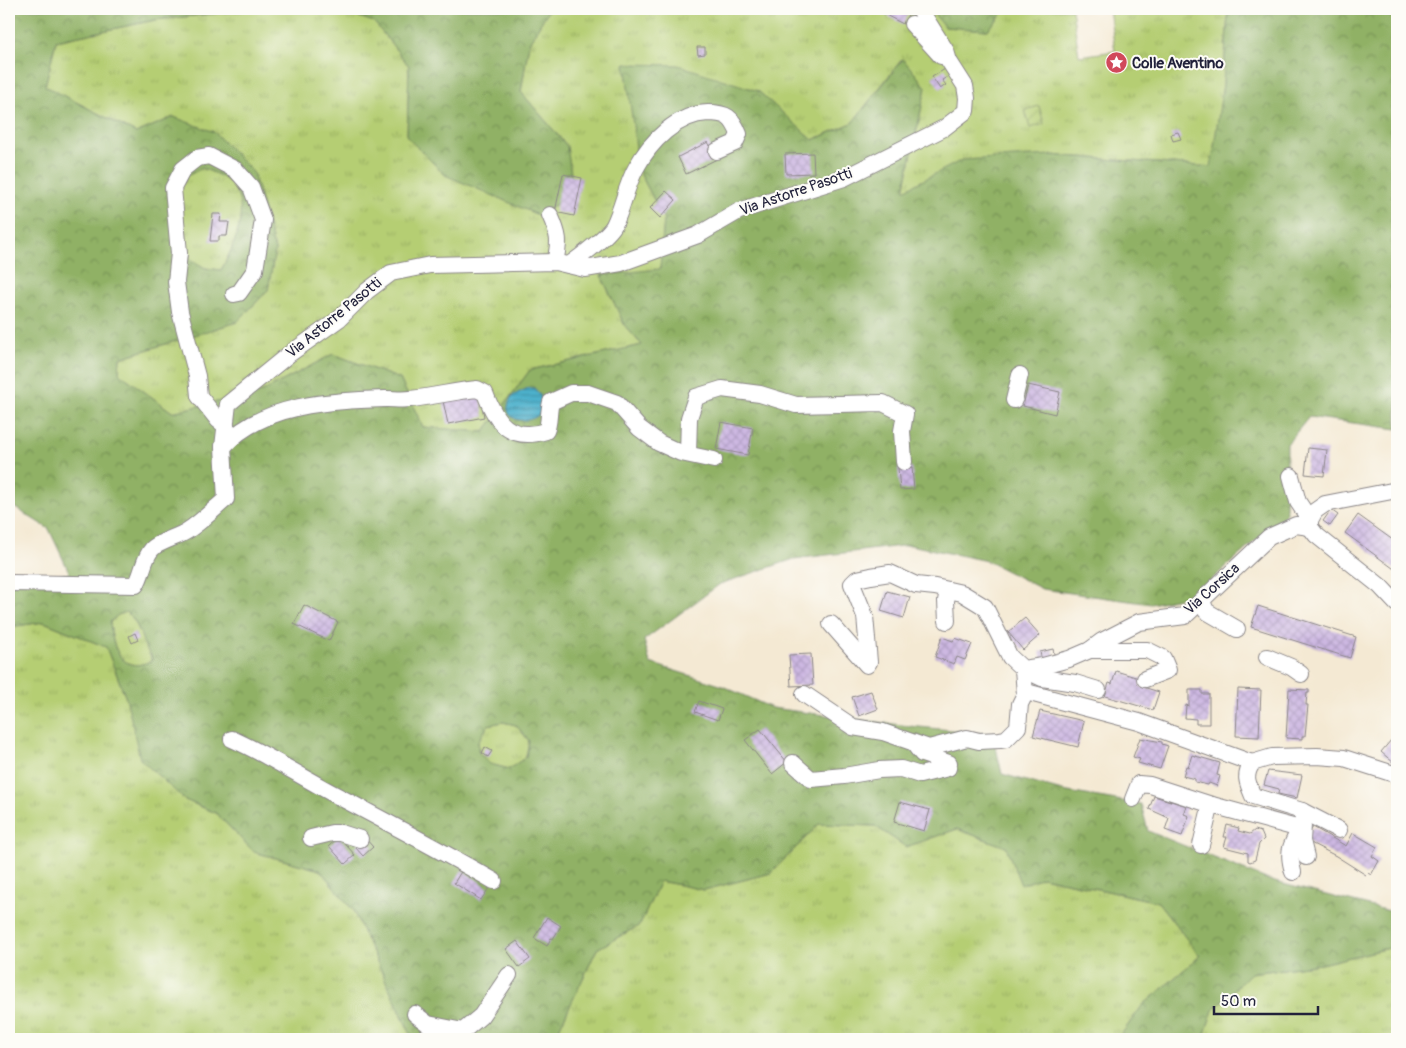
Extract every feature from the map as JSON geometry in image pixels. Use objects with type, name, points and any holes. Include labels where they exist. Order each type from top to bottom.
[{"type":"street","points":[[921,10],[946,50],[949,61]]},
{"type":"street","points":[[912,24],[939,55],[949,61]]},
{"type":"street","name":"Via Astorre Pasotti","points":[[9,583],[136,585],[143,573],[145,561],[152,548],[201,522],[226,499],[223,447],[228,404],[288,355],[338,319],[367,291],[391,273],[430,265],[562,264],[585,269],[621,263],[698,235],[739,211],[844,178],[944,128],[966,111],[967,98],[965,86],[949,61]]},
{"type":"street","points":[[550,215],[558,234],[557,251],[562,264],[578,258],[614,227],[636,168],[657,138],[678,121],[700,113],[720,113],[733,120],[739,134],[735,143],[717,151]]},
{"type":"street","points":[[226,426],[218,420],[199,396],[197,376],[180,312],[176,282],[179,253],[174,188],[183,169],[197,158],[209,156],[236,170],[251,187],[263,220],[255,270],[239,293],[234,294]]},
{"type":"street","points":[[1014,400],[1020,375]]},
{"type":"street","points":[[223,447],[235,434],[261,418],[300,407],[339,402],[408,399],[478,389],[485,392],[496,418],[504,428],[513,431],[537,434],[546,431],[550,422],[548,414],[552,402],[571,393],[588,393],[617,403],[643,432],[660,443],[688,454],[714,460]]},
{"type":"street","points":[[688,454],[689,418],[696,397],[722,390],[760,394],[796,405],[883,403],[905,414],[902,431],[904,462]]},
{"type":"street","points":[[1290,476],[1298,502],[1316,535],[1380,586],[1397,604]]},
{"type":"street","points":[[1310,524],[1315,511],[1325,504],[1397,493]]},
{"type":"street","name":"Via Corsica","points":[[1023,669],[1060,662],[1090,650],[1102,640],[1139,622],[1184,616],[1269,537],[1296,525],[1310,524]]},
{"type":"street","points":[[831,624],[867,665],[869,662],[865,616],[852,584],[857,579],[890,573],[916,585],[962,593],[986,607],[1010,657],[1023,669],[1042,678],[1075,683],[1098,690]]},
{"type":"street","points":[[947,621],[946,601],[948,590]]},
{"type":"street","points":[[1202,601],[1206,611],[1237,628]]},
{"type":"street","points":[[1090,650],[1147,650],[1163,658],[1168,670],[1144,679]]},
{"type":"street","points":[[1267,657],[1291,667],[1300,674]]},
{"type":"street","points":[[804,694],[847,721],[853,727],[883,732],[928,748],[967,738],[979,741],[1006,739],[1018,727],[1020,704],[1025,694],[1023,669]]},
{"type":"street","points":[[1030,693],[1139,722],[1252,763],[1272,757],[1317,756],[1344,758],[1397,775]]},
{"type":"street","points":[[232,739],[444,852],[494,881]]},
{"type":"street","points":[[793,763],[811,779],[901,769],[920,775],[948,768],[949,763],[922,754],[912,743]]},
{"type":"street","points":[[1252,763],[1247,771],[1247,783],[1253,796],[1302,821]]},
{"type":"street","points":[[1134,799],[1139,784],[1150,785],[1210,804],[1302,821],[1339,830]]},
{"type":"street","points":[[1202,845],[1210,804]]},
{"type":"street","points":[[1302,821],[1302,840],[1306,857]]},
{"type":"street","points":[[1293,872],[1290,858],[1291,848],[1302,821]]},
{"type":"street","points":[[311,838],[341,833],[360,839]]},
{"type":"street","points":[[415,1014],[428,1024],[463,1031],[481,1016],[509,975]]},
{"type":"green space","points":[[9,9],[260,9],[155,20],[56,41],[45,86],[136,133],[174,117],[214,132],[253,172],[275,250],[268,290],[237,322],[120,358],[119,373],[172,412],[262,392],[333,354],[400,379],[423,427],[484,432],[530,370],[642,345],[625,326],[601,275],[660,269],[664,219],[639,171],[625,64],[678,65],[758,91],[813,140],[852,123],[903,59],[926,87],[904,190],[962,160],[1051,155],[1211,167],[1223,84],[1228,14],[1235,9],[1397,9],[1397,429],[1309,417],[1287,444],[1286,514],[1194,595],[1151,604],[1042,589],[987,561],[910,545],[794,559],[720,584],[644,640],[650,663],[720,685],[772,708],[909,726],[993,734],[1002,774],[1062,791],[1141,804],[1148,831],[1271,881],[1397,913],[1397,946],[1321,964],[1251,973],[1213,1010],[1203,1039],[1118,1039],[1142,1006],[1200,956],[1158,902],[1043,877],[1021,885],[1006,847],[957,829],[906,847],[875,826],[819,824],[771,873],[704,890],[660,881],[640,925],[597,949],[557,1033],[552,1039],[413,1039],[353,910],[320,870],[254,852],[216,813],[185,800],[140,759],[127,701],[106,647],[44,622],[9,627],[9,577],[70,574],[49,529],[9,504]],"holes":[[[202,168],[229,182],[238,195],[240,206],[238,228],[231,251],[221,270],[205,268],[186,256],[179,190],[187,176]],[[126,612],[136,623],[151,655],[151,661],[132,664],[120,656],[113,641],[110,622],[118,615]],[[503,722],[516,725],[529,741],[526,757],[509,769],[490,764],[479,753],[478,742],[488,725]]]},
{"type":"green space","points":[[260,9],[336,9],[374,22],[409,66],[407,137],[445,175],[567,146],[521,92],[529,43],[549,9],[930,9],[945,27],[988,30],[1006,9],[1072,9],[1079,56],[1115,51],[1109,9],[1235,9],[1228,14],[1223,84],[1212,167],[1051,155],[904,191],[926,87],[902,59],[852,123],[812,140],[758,91],[639,171],[664,219],[660,270],[601,275],[625,326],[642,345],[530,370],[484,432],[423,427],[400,379],[333,354],[262,392],[172,412],[119,373],[120,358],[237,322],[268,290],[275,250],[253,172],[174,117],[136,133],[45,86],[56,41],[155,20]]},
{"type":"green space","points":[[336,9],[549,9],[529,43],[521,92],[567,146],[574,194],[538,215],[445,175],[407,137],[409,66],[374,22]]},
{"type":"green space","points":[[930,9],[1006,9],[988,30],[945,27]]},
{"type":"green space","points":[[1039,106],[1044,124],[1030,128],[1025,110]]},
{"type":"green space","points":[[202,168],[229,182],[238,195],[241,205],[239,228],[221,270],[205,268],[185,256],[179,190],[187,176]]},
{"type":"green space","points":[[126,612],[137,625],[151,661],[132,664],[125,661],[116,649],[110,622],[118,615]]},
{"type":"green space","points":[[44,622],[106,647],[127,701],[185,800],[216,813],[254,852],[320,870],[353,910],[413,1039],[9,1039],[9,627]]},
{"type":"green space","points":[[503,722],[516,725],[529,741],[526,757],[509,769],[490,764],[479,753],[478,742],[488,725]]},
{"type":"green space","points":[[819,824],[875,826],[906,847],[957,829],[1006,847],[1042,877],[1158,902],[1200,956],[1142,1006],[1118,1039],[552,1039],[557,1033],[597,949],[640,925],[660,881],[704,890],[771,873]]},
{"type":"green space","points":[[1397,946],[1397,1039],[1203,1039],[1213,1010],[1251,973],[1321,964]]},
{"type":"water","points":[[528,388],[534,388],[542,400],[543,410],[537,416],[528,420],[518,420],[511,416],[508,408],[512,396]]},
{"type":"building","points":[[874,9],[911,9],[903,24]]},
{"type":"building","points":[[697,47],[705,47],[705,54],[698,55]]},
{"type":"building","points":[[945,69],[949,76],[942,80],[946,85],[940,89],[932,77]]},
{"type":"building","points":[[1178,132],[1181,139],[1173,141],[1171,134]]},
{"type":"building","points":[[708,142],[717,159],[686,174],[678,157]]},
{"type":"building","points":[[813,153],[814,173],[786,174],[785,154]]},
{"type":"building","points":[[563,174],[582,178],[574,216],[555,212]]},
{"type":"building","points":[[666,191],[676,200],[660,218],[650,208]]},
{"type":"building","points":[[213,214],[221,214],[220,222],[229,222],[227,236],[219,236],[219,241],[210,241]]},
{"type":"building","points":[[1028,385],[1060,392],[1055,414],[1023,406]]},
{"type":"building","points":[[480,394],[484,417],[448,424],[443,401]]},
{"type":"building","points":[[721,422],[753,428],[748,455],[716,449]]},
{"type":"building","points":[[1308,448],[1327,450],[1324,476],[1305,474]]},
{"type":"building","points":[[912,467],[914,489],[900,490],[898,468]]},
{"type":"building","points":[[1331,510],[1338,515],[1330,526],[1323,521]]},
{"type":"building","points":[[1358,515],[1397,543],[1397,571],[1345,533]]},
{"type":"building","points":[[887,591],[910,597],[904,618],[881,611]]},
{"type":"building","points":[[304,605],[338,622],[329,641],[294,624]]},
{"type":"building","points":[[1258,606],[1356,637],[1350,658],[1251,627]]},
{"type":"building","points":[[1025,618],[1040,635],[1023,650],[1008,632]]},
{"type":"building","points":[[135,633],[138,640],[132,643],[129,636]]},
{"type":"building","points":[[942,637],[953,641],[955,638],[972,644],[965,660],[957,657],[954,664],[935,657]]},
{"type":"building","points":[[1053,649],[1055,658],[1042,661],[1040,652]]},
{"type":"building","points":[[811,654],[813,685],[791,686],[789,655]]},
{"type":"building","points":[[1116,671],[1142,679],[1140,686],[1159,692],[1153,710],[1105,696],[1109,683],[1112,684]]},
{"type":"building","points":[[1238,689],[1261,690],[1259,737],[1236,736]]},
{"type":"building","points":[[1289,689],[1309,690],[1309,693],[1307,693],[1306,705],[1308,705],[1305,736],[1302,736],[1302,739],[1286,738]]},
{"type":"building","points":[[1189,690],[1202,690],[1202,694],[1209,694],[1209,724],[1196,724],[1196,719],[1185,718],[1186,705],[1189,706]]},
{"type":"building","points":[[871,691],[878,709],[859,716],[852,697]]},
{"type":"building","points":[[699,701],[722,709],[718,720],[695,712]]},
{"type":"building","points":[[1040,711],[1084,721],[1078,747],[1033,736]]},
{"type":"building","points":[[760,729],[787,762],[772,774],[745,740]]},
{"type":"building","points":[[1397,733],[1397,763],[1395,761],[1394,763],[1381,752]]},
{"type":"building","points":[[1140,738],[1162,742],[1162,744],[1168,746],[1160,769],[1138,763],[1140,759],[1133,757]]},
{"type":"building","points":[[485,747],[492,751],[488,757],[482,753]]},
{"type":"building","points":[[1192,755],[1220,763],[1217,775],[1220,776],[1217,786],[1209,783],[1208,785],[1195,782],[1195,779],[1183,776]]},
{"type":"building","points":[[1268,771],[1302,775],[1297,798],[1278,794],[1279,789],[1264,785]]},
{"type":"building","points":[[1154,796],[1187,806],[1184,814],[1189,816],[1182,836],[1165,830],[1169,818],[1149,809]]},
{"type":"building","points":[[900,802],[930,810],[924,831],[894,822]]},
{"type":"building","points":[[1227,825],[1239,828],[1238,831],[1250,834],[1255,830],[1261,832],[1264,839],[1259,844],[1255,860],[1250,862],[1248,861],[1248,853],[1224,847],[1227,837],[1224,837]]},
{"type":"building","points":[[1313,827],[1346,846],[1353,833],[1377,847],[1372,856],[1379,861],[1371,875],[1368,873],[1366,875],[1336,856],[1305,840]]},
{"type":"building","points":[[339,837],[355,855],[345,864],[329,846]]},
{"type":"building","points":[[365,838],[373,847],[363,856],[355,847]]},
{"type":"building","points":[[462,870],[489,888],[481,900],[454,883]]},
{"type":"building","points":[[547,917],[561,926],[547,946],[534,938]]},
{"type":"building","points":[[517,941],[530,959],[519,967],[506,949]]},
{"type":"place","name":"Colle Aventino","points":[[1116,63]]}]
